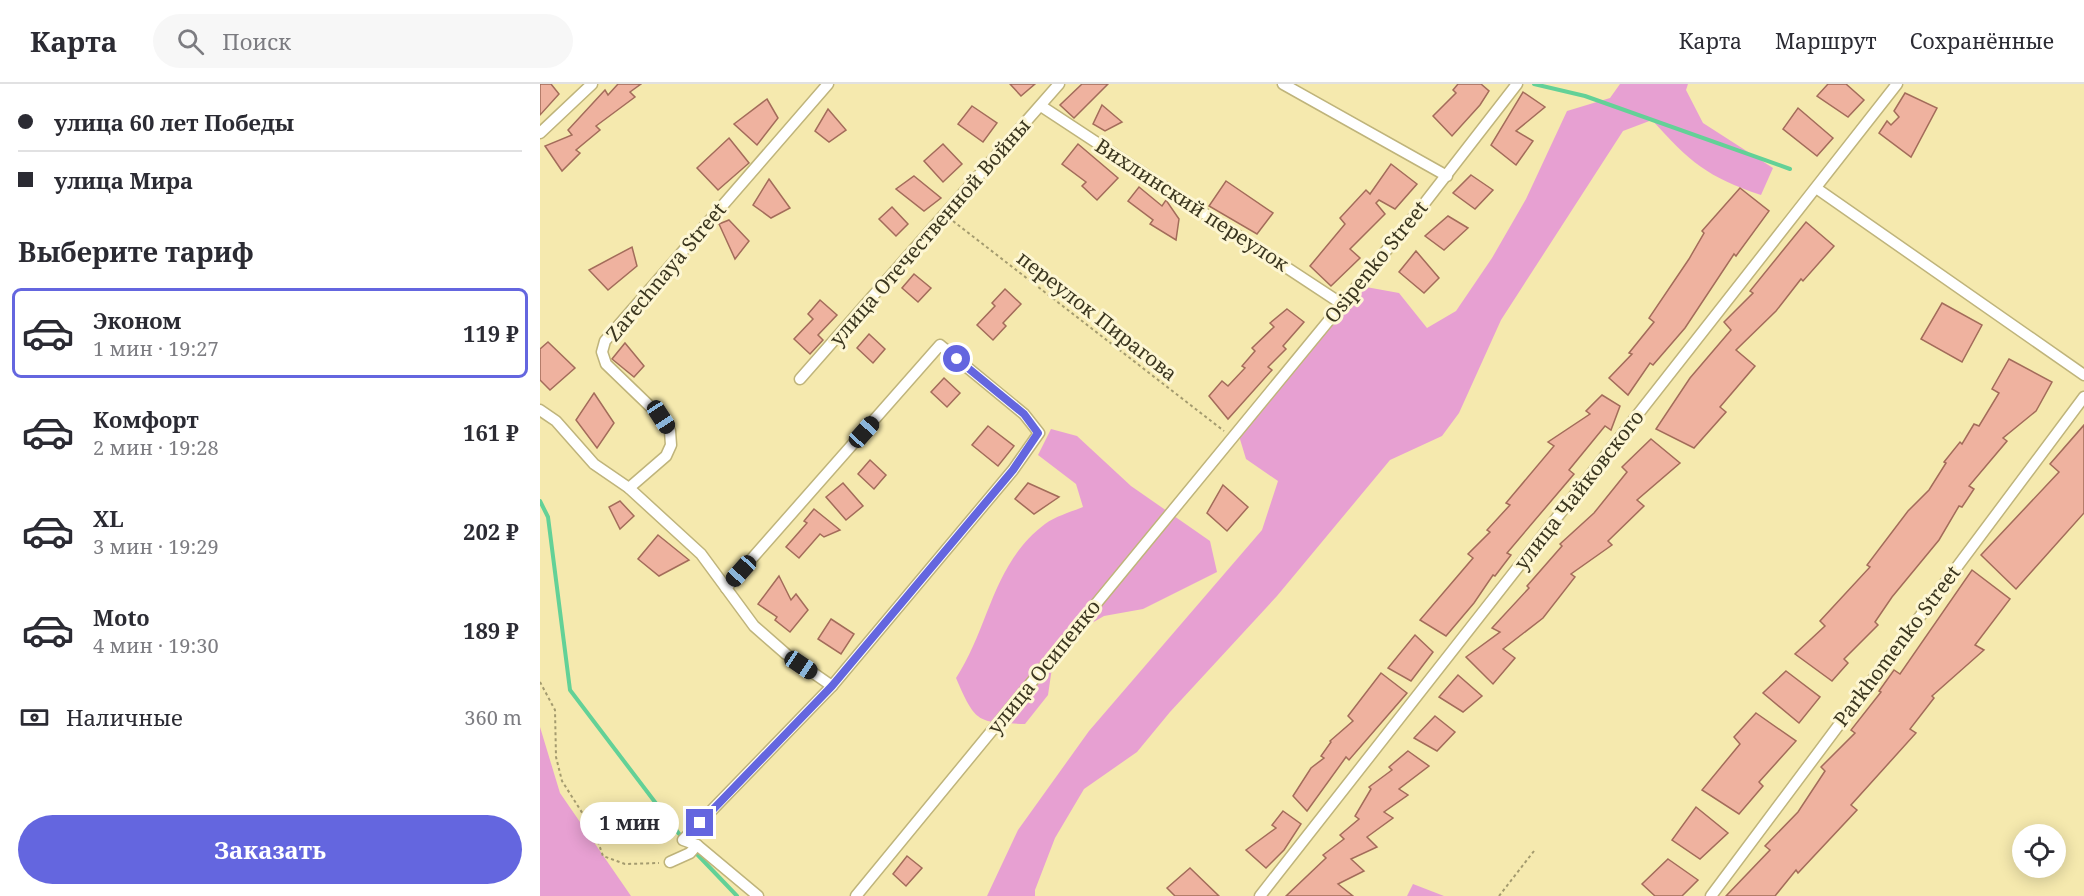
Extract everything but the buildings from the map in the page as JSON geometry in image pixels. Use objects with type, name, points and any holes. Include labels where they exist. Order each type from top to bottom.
[{"type":"street","points":[[540,133],[592,84]]},
{"type":"street","name":"Zarechnaya Street","points":[[629,488],[666,456],[671,445],[670,431],[661,417],[606,364],[602,352],[605,341],[828,84]]},
{"type":"street","name":"улица Отечественной Войны","points":[[800,379],[946,216],[1059,84]]},
{"type":"street","points":[[1283,84],[1447,176]]},
{"type":"street","name":"Osipenko Street","points":[[1232,437],[1447,176],[1517,84]]},
{"type":"street","name":"улица Чайковского","points":[[1260,896],[1897,84]]},
{"type":"street","name":"Вихлинский переулок","points":[[1041,106],[1342,304]]},
{"type":"street","points":[[1816,188],[2084,375]]},
{"type":"street","points":[[726,588],[940,345],[1024,414],[1038,433],[1013,470],[832,686],[683,840],[697,845],[758,896]]},
{"type":"street","name":"Parkhomenko Street","points":[[1711,896],[2084,397]]},
{"type":"street","points":[[540,410],[556,421],[594,464],[629,488],[701,554],[754,626],[786,654],[832,686]]},
{"type":"street","name":"улица Осипенко","points":[[856,896],[1232,437]]},
{"type":"street","points":[[670,862],[690,853],[697,845]]},
{"type":"path","name":"переулок Пирагова","points":[[946,216],[1232,437]]},
{"type":"path","points":[[540,682],[555,710],[556,757],[561,781],[595,833],[603,856],[625,864],[670,862]]},
{"type":"path","points":[[1499,896],[1534,850]]},
{"type":"shaded area","points":[[1620,84],[1688,84],[1686,90],[1703,123],[1773,168],[1761,195],[1727,182],[1700,166],[1677,147],[1652,120],[1623,131],[1501,320],[1459,413],[1442,436],[1390,460],[1277,596],[1170,712],[1137,752],[1084,789],[1055,838],[1035,890],[1035,896],[987,896],[1018,830],[1089,731],[1262,530],[1278,481],[1246,459],[1236,426],[1366,287],[1399,293],[1427,328],[1456,311],[1492,258],[1526,199],[1567,111],[1610,98]]},
{"type":"shaded area","points":[[1051,429],[1077,436],[1131,486],[1210,541],[1217,572],[1143,609],[1104,616],[1071,635],[1053,661],[1048,695],[1025,724],[987,721],[980,718],[968,704],[956,678],[977,638],[993,596],[1027,540],[1045,524],[1083,507],[1076,484],[1038,455]]},
{"type":"shaded area","points":[[540,727],[560,793],[631,896],[540,896]]},
{"type":"shaded area","points":[[1413,884],[1444,896],[1407,896]]},
{"type":"waterway","points":[[1534,84],[1585,96],[1790,169]]},
{"type":"waterway","points":[[540,501],[548,517],[570,690],[683,839]]},
{"type":"waterway","points":[[694,851],[737,896]]},
{"type":"route","points":[[700,823],[832,686],[1013,470],[1038,433],[1024,414],[957,359]]}]
